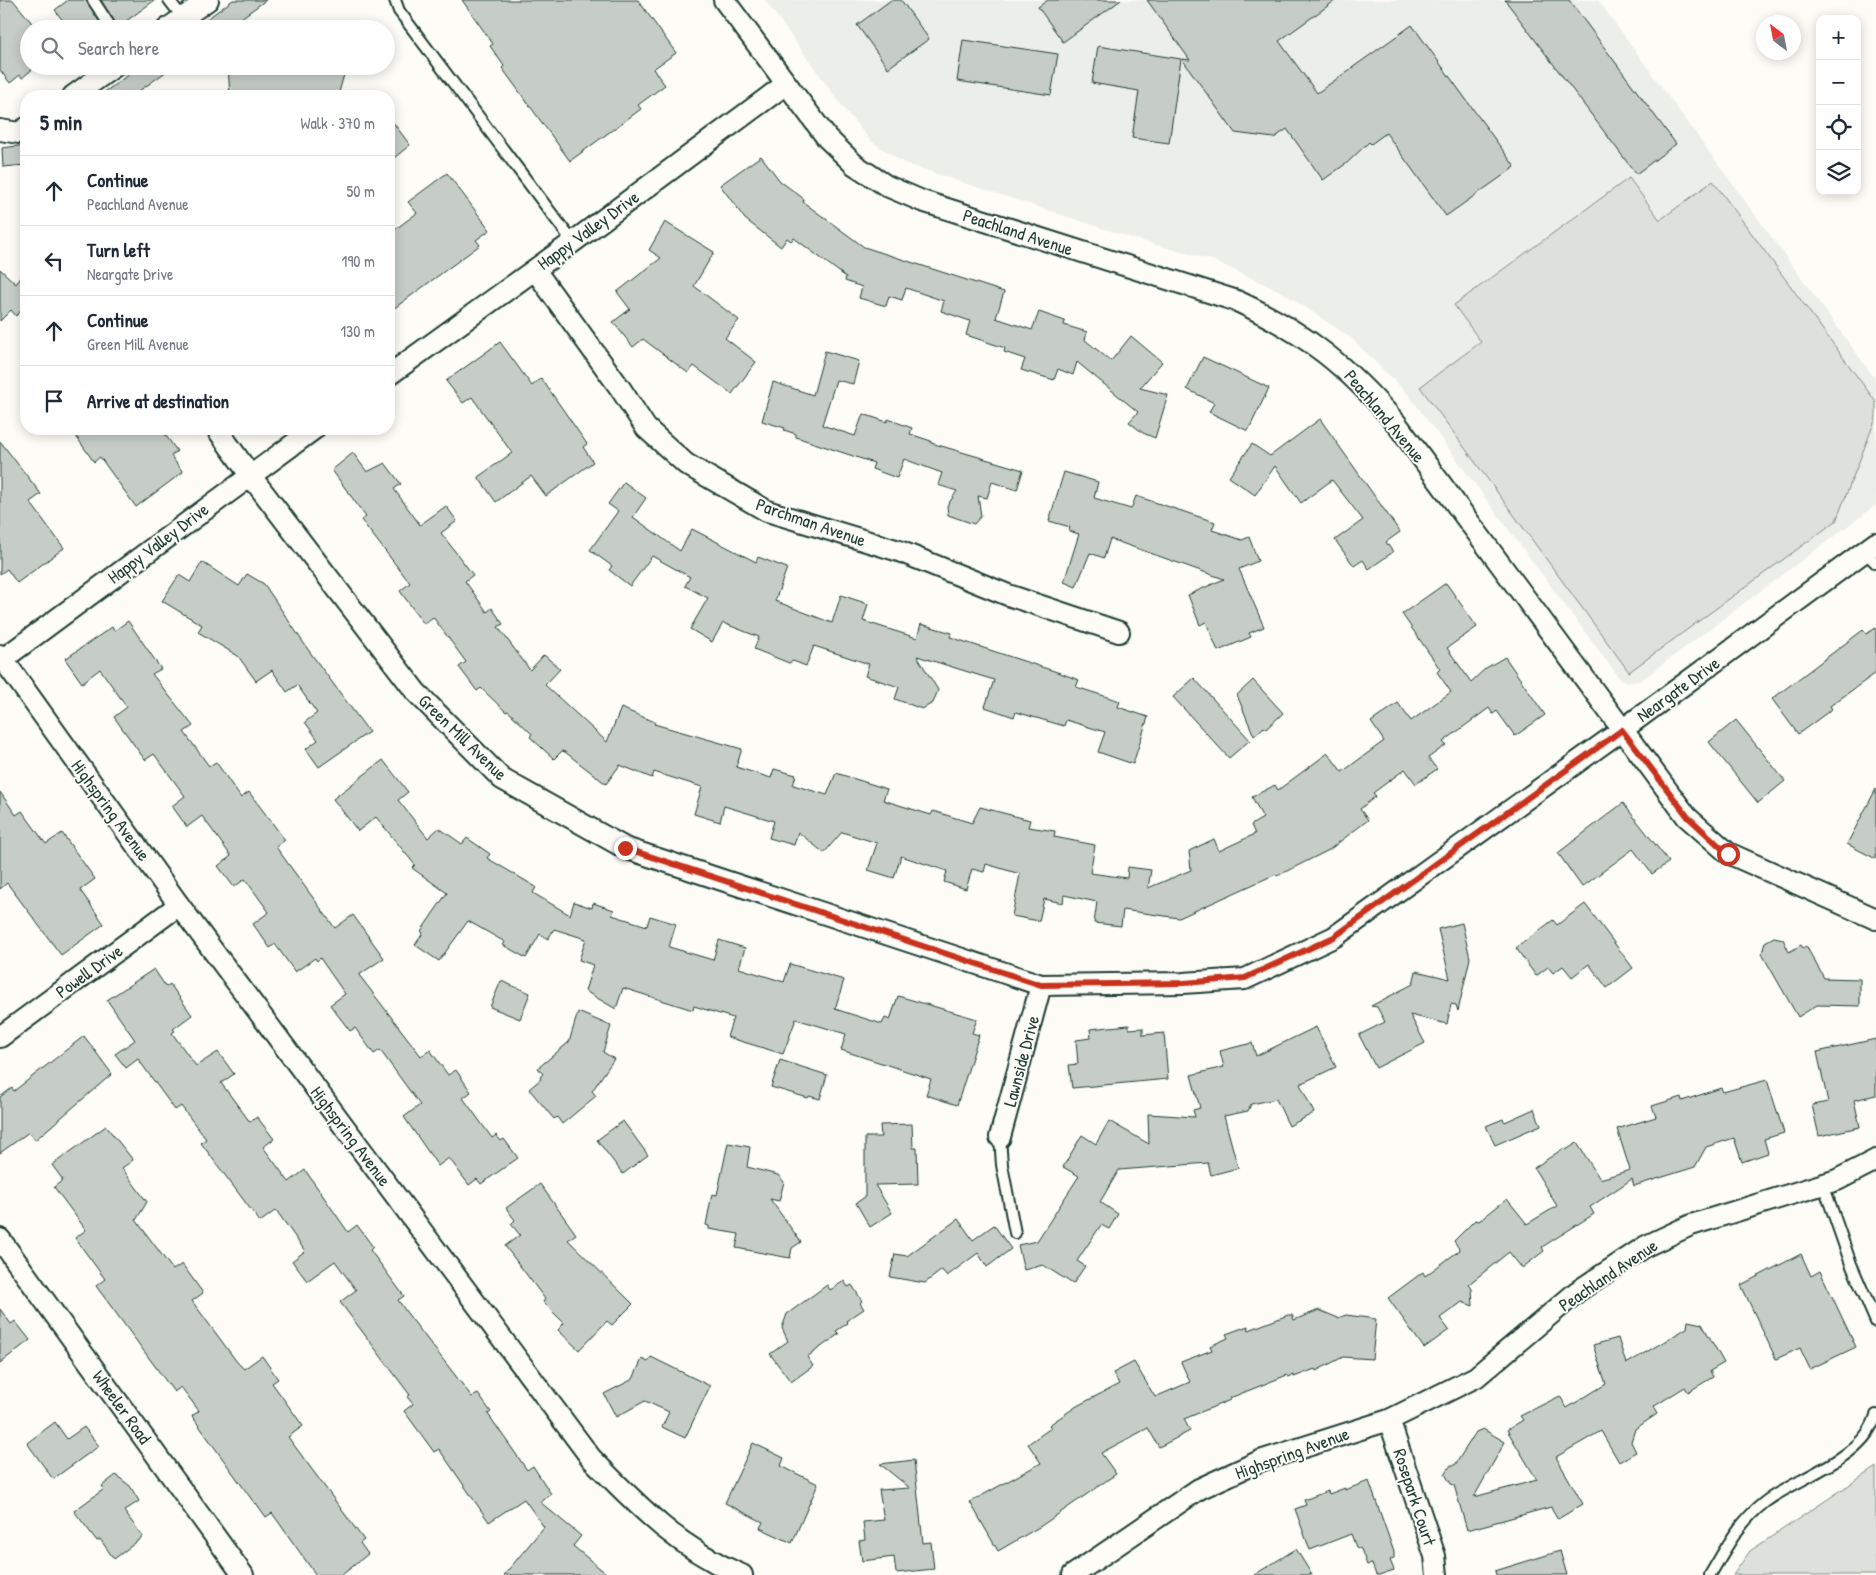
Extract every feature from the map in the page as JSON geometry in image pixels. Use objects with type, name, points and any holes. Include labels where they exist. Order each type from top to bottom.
[{"type":"street","points":[[179,20],[208,0]]},
{"type":"street","name":"Peachland Avenue","points":[[724,0],[826,138],[855,164],[887,186],[922,201],[1237,301],[1273,318],[1307,339],[1338,362],[1367,390],[1396,423],[1688,817],[1728,854],[1876,919]]},
{"type":"street","points":[[81,90],[102,75]]},
{"type":"street","name":"Happy Valley Drive","points":[[395,371],[786,84]]},
{"type":"street","points":[[0,130],[20,132]]},
{"type":"street","name":"Parchman Avenue","points":[[534,270],[646,428],[686,464],[767,511],[899,551],[1008,595],[1118,632]]},
{"type":"street","name":"Green Mill Avenue","points":[[221,435],[416,692],[502,779],[625,848],[1041,985]]},
{"type":"street","name":"Happy Valley Drive","points":[[1,657],[306,435]]},
{"type":"street","name":"Neargate Drive","points":[[1041,985],[1184,983],[1245,978],[1334,937],[1872,552]]},
{"type":"street","name":"Highspring Avenue","points":[[1,657],[179,905],[591,1458],[652,1520],[714,1563],[742,1575]]},
{"type":"street","name":"Powell Drive","points":[[0,1037],[179,905]]},
{"type":"street","name":"Lawnside Drive","points":[[1000,1137],[1041,985]]},
{"type":"street","name":"Peachland Avenue","points":[[1389,1420],[1476,1377],[1578,1292],[1646,1246],[1691,1225],[1837,1180],[1876,1160]]},
{"type":"street","name":"Wheeler Road","points":[[0,1239],[243,1575]]},
{"type":"street","name":"Highspring Avenue","points":[[1073,1575],[1103,1557],[1199,1490],[1260,1461],[1389,1420]]},
{"type":"street","name":"Rosepark Court","points":[[1389,1420],[1435,1556],[1437,1575]]},
{"type":"lane","points":[[93,0],[106,20]]},
{"type":"lane","points":[[169,0],[174,20]]},
{"type":"lane","points":[[395,0],[400,11],[573,242]]},
{"type":"lane","points":[[1000,1137],[1002,1165],[1015,1233]]},
{"type":"lane","points":[[1823,1184],[1851,1264],[1876,1322]]},
{"type":"lane","points":[[1710,1575],[1737,1529],[1765,1502],[1850,1452],[1874,1424],[1876,1415]]},
{"type":"shaded area","points":[[765,0],[1598,0],[1876,380],[1876,505],[1640,681],[1630,682],[1620,679],[1408,394],[1351,338],[1284,293],[1212,260],[1135,239],[904,163],[871,141],[845,110]]},
{"type":"shaded area","points":[[1629,178],[1660,220],[1713,181],[1876,402],[1876,418],[1836,521],[1629,672],[1420,387],[1481,342],[1454,305]]},
{"type":"shaded area","points":[[1876,1467],[1876,1575],[1733,1575],[1750,1551]]},
{"type":"building","points":[[0,0],[13,0],[29,20],[20,20],[20,75],[10,83],[0,70]]},
{"type":"building","points":[[68,0],[86,0],[98,20],[62,20],[55,10]]},
{"type":"building","points":[[101,0],[155,0],[128,20],[114,20]]},
{"type":"building","points":[[233,0],[266,0],[238,20],[205,20]]},
{"type":"building","points":[[462,0],[638,0],[676,53],[653,69],[665,85],[638,105],[641,109],[570,161],[502,68],[504,66],[490,46],[493,44]]},
{"type":"building","points":[[891,0],[901,0],[929,39],[888,68],[857,25]]},
{"type":"building","points":[[1048,0],[1121,0],[1063,42],[1038,7]]},
{"type":"building","points":[[1147,0],[1336,0],[1279,41],[1317,93],[1412,25],[1515,167],[1446,216],[1386,133],[1371,144],[1369,142],[1347,163],[1323,180],[1287,129],[1274,138],[1235,133],[1182,59],[1190,60]]},
{"type":"building","points":[[1505,0],[1569,0],[1676,144],[1636,174]]},
{"type":"building","points":[[963,40],[1058,54],[1051,95],[957,81]]},
{"type":"building","points":[[1098,46],[1181,59],[1169,143],[1132,138],[1139,91],[1092,83]]},
{"type":"building","points":[[128,75],[161,75],[140,90],[107,90]]},
{"type":"building","points":[[229,75],[344,75],[340,90],[230,90]]},
{"type":"building","points":[[395,125],[410,145],[395,157]]},
{"type":"building","points":[[20,146],[20,166],[3,167],[2,148]]},
{"type":"building","points":[[761,156],[780,181],[804,199],[803,202],[864,247],[1004,292],[996,318],[1032,330],[1039,312],[1065,321],[1064,325],[1087,332],[1085,340],[1111,361],[1131,336],[1162,362],[1140,388],[1168,395],[1155,438],[1143,433],[1129,422],[1138,412],[1077,362],[1073,375],[1058,369],[1054,380],[1021,370],[1025,359],[1004,352],[1005,348],[966,335],[970,321],[941,311],[944,301],[906,288],[902,300],[889,296],[886,306],[859,298],[862,287],[845,281],[846,277],[794,238],[791,241],[787,238],[781,247],[745,219],[720,185]]},
{"type":"building","points":[[447,173],[490,230],[476,240],[480,245],[395,308],[395,230],[417,213],[408,202]]},
{"type":"building","points":[[665,222],[714,252],[694,286],[739,320],[725,338],[756,362],[732,394],[694,366],[688,373],[643,339],[633,347],[613,322],[630,309],[617,292],[661,258],[649,250]]},
{"type":"building","points":[[0,269],[16,284],[20,279],[20,312],[16,316],[11,310],[0,321]]},
{"type":"building","points":[[500,342],[532,386],[541,378],[587,444],[583,447],[593,462],[546,496],[531,476],[496,502],[478,477],[512,453],[472,397],[463,403],[446,381]]},
{"type":"building","points":[[825,351],[859,361],[853,384],[836,380],[822,425],[855,436],[863,414],[887,422],[888,419],[912,428],[910,434],[931,441],[931,443],[1023,470],[1017,490],[992,482],[987,498],[978,496],[981,516],[974,524],[948,515],[947,506],[957,491],[938,485],[942,473],[904,459],[897,478],[872,469],[874,463],[796,437],[796,434],[784,430],[785,428],[762,421],[773,382],[813,395]]},
{"type":"building","points":[[1203,357],[1269,388],[1248,431],[1209,412],[1214,403],[1187,389]]},
{"type":"building","points":[[1320,419],[1400,532],[1386,542],[1393,552],[1369,569],[1363,560],[1354,566],[1335,540],[1363,520],[1332,480],[1301,503],[1275,466],[1255,495],[1229,477],[1252,444],[1270,456]]},
{"type":"building","points":[[75,435],[165,435],[177,451],[171,456],[183,472],[136,507],[100,457],[94,462]]},
{"type":"building","points":[[0,441],[41,494],[30,502],[64,548],[17,583],[7,569],[0,574]]},
{"type":"building","points":[[353,453],[367,472],[385,463],[401,484],[394,489],[420,525],[446,506],[457,521],[441,533],[473,575],[465,581],[487,612],[492,608],[503,624],[498,627],[530,670],[544,655],[560,669],[545,685],[607,742],[621,708],[655,722],[654,724],[742,749],[736,767],[771,778],[774,769],[796,775],[793,785],[827,795],[836,773],[887,789],[883,800],[931,815],[933,811],[972,823],[980,807],[1030,820],[1028,827],[1055,831],[1054,837],[1095,845],[1090,873],[1127,878],[1128,867],[1151,870],[1148,888],[1191,870],[1189,851],[1214,839],[1219,851],[1255,834],[1251,825],[1263,818],[1252,797],[1275,785],[1278,790],[1328,753],[1342,772],[1384,741],[1371,722],[1398,703],[1411,721],[1451,692],[1437,672],[1440,669],[1402,614],[1446,583],[1477,627],[1447,648],[1471,682],[1486,668],[1505,657],[1545,715],[1515,736],[1497,711],[1493,714],[1489,708],[1443,742],[1446,745],[1428,758],[1437,769],[1416,784],[1405,769],[1373,793],[1376,796],[1360,809],[1368,820],[1329,850],[1277,876],[1276,874],[1179,918],[1123,910],[1121,926],[1094,923],[1097,902],[1064,895],[1063,903],[1044,899],[1039,921],[1012,916],[1020,874],[986,864],[984,872],[972,869],[966,889],[944,882],[947,871],[901,856],[894,878],[868,870],[877,843],[842,832],[824,853],[798,832],[794,845],[769,838],[774,821],[724,806],[720,822],[694,814],[702,787],[654,772],[652,778],[620,765],[606,784],[565,752],[562,751],[554,759],[530,737],[532,734],[508,711],[506,712],[481,688],[477,691],[459,667],[466,662],[433,617],[424,624],[400,591],[410,583],[361,520],[366,517],[332,470]]},
{"type":"building","points":[[1064,472],[1098,482],[1094,498],[1131,509],[1136,496],[1215,522],[1212,530],[1242,540],[1249,537],[1258,561],[1239,569],[1264,627],[1249,633],[1251,637],[1218,651],[1206,622],[1200,625],[1188,595],[1224,579],[1110,539],[1104,558],[1090,553],[1076,587],[1064,582],[1079,534],[1069,531],[1070,527],[1049,521]]},
{"type":"building","points":[[624,482],[646,498],[633,517],[680,551],[692,529],[756,562],[758,557],[787,568],[775,601],[832,623],[841,595],[868,604],[863,621],[917,638],[921,624],[952,633],[950,637],[1079,680],[1076,687],[1120,701],[1118,707],[1148,717],[1133,764],[1098,752],[1105,732],[1066,720],[1064,726],[1016,712],[1014,717],[985,707],[994,680],[917,656],[938,690],[933,703],[922,709],[895,699],[899,687],[865,676],[869,664],[814,646],[806,666],[793,661],[789,663],[754,649],[759,637],[723,623],[712,642],[690,629],[708,598],[685,586],[690,577],[652,556],[630,586],[609,570],[612,566],[590,550],[618,511],[608,504]]},
{"type":"building","points":[[202,562],[239,586],[247,574],[264,584],[309,651],[369,732],[319,767],[306,749],[318,740],[305,722],[317,713],[297,685],[287,692],[272,670],[256,681],[238,656],[198,632],[202,625],[162,601],[179,575],[190,582]]},
{"type":"building","points":[[128,621],[161,669],[152,674],[193,726],[184,732],[209,766],[216,762],[241,798],[249,792],[285,840],[276,847],[335,928],[353,915],[384,958],[359,975],[421,1056],[430,1050],[448,1075],[456,1070],[471,1092],[463,1098],[492,1138],[496,1135],[501,1141],[504,1139],[518,1158],[481,1184],[477,1179],[469,1185],[449,1158],[438,1166],[404,1117],[420,1105],[380,1050],[374,1054],[355,1028],[350,1031],[330,1005],[345,994],[320,958],[317,961],[315,958],[295,972],[275,944],[270,948],[253,924],[269,912],[245,879],[234,887],[218,866],[231,856],[202,816],[187,827],[172,806],[185,796],[154,754],[145,760],[114,717],[127,707],[100,669],[82,683],[65,659],[112,627],[114,631]]},
{"type":"building","points":[[1876,628],[1876,673],[1830,706],[1832,709],[1798,734],[1772,699],[1863,630],[1866,634]]},
{"type":"building","points":[[1194,678],[1250,740],[1229,758],[1173,697]]},
{"type":"building","points":[[1253,680],[1283,713],[1266,729],[1264,727],[1254,736],[1237,695]]},
{"type":"building","points":[[1736,720],[1785,781],[1758,803],[1709,742]]},
{"type":"building","points":[[383,760],[408,792],[398,800],[428,838],[439,828],[462,844],[467,838],[490,854],[487,858],[536,887],[533,893],[570,915],[574,902],[592,908],[593,903],[614,910],[612,915],[647,926],[650,916],[676,924],[669,947],[713,960],[719,940],[745,948],[739,968],[784,982],[790,964],[844,980],[835,1009],[882,1024],[885,1018],[890,1020],[898,996],[977,1019],[972,1033],[979,1035],[957,1105],[926,1095],[931,1079],[841,1050],[846,1034],[796,1019],[783,1054],[727,1037],[733,1018],[694,1006],[693,1010],[623,988],[616,1009],[585,991],[593,965],[579,960],[586,939],[554,929],[548,939],[540,934],[526,958],[503,945],[505,942],[468,921],[439,961],[415,945],[423,933],[421,931],[447,893],[412,868],[415,865],[376,817],[358,831],[333,799]]},
{"type":"building","points":[[1876,789],[1876,859],[1847,844]]},
{"type":"building","points":[[0,792],[16,815],[22,811],[46,844],[62,833],[95,879],[80,890],[104,924],[61,955],[7,883],[0,889]]},
{"type":"building","points":[[1623,803],[1669,862],[1652,874],[1633,849],[1582,887],[1558,853]]},
{"type":"building","points":[[1585,904],[1633,968],[1607,988],[1589,964],[1572,977],[1563,966],[1553,973],[1548,967],[1536,976],[1516,948],[1553,920],[1557,925]]},
{"type":"building","points":[[1462,923],[1470,958],[1458,1011],[1456,1005],[1451,1004],[1447,1024],[1410,1015],[1425,1043],[1376,1068],[1359,1035],[1385,1022],[1377,1007],[1371,1006],[1413,984],[1416,971],[1450,979],[1438,929]]},
{"type":"building","points":[[1774,937],[1783,939],[1789,952],[1801,945],[1803,948],[1806,946],[1824,978],[1860,979],[1860,1006],[1817,1005],[1798,1017],[1762,954],[1765,942]]},
{"type":"building","points":[[154,969],[166,987],[170,984],[192,1015],[173,1029],[175,1031],[172,1033],[196,1066],[218,1052],[234,1074],[221,1083],[250,1122],[257,1117],[274,1139],[263,1147],[289,1182],[305,1170],[348,1232],[357,1225],[373,1247],[370,1250],[404,1296],[398,1300],[407,1313],[472,1397],[478,1394],[491,1412],[488,1414],[527,1470],[533,1466],[551,1494],[540,1502],[581,1536],[573,1546],[608,1575],[504,1575],[544,1527],[524,1499],[489,1522],[439,1449],[434,1452],[404,1411],[413,1404],[407,1397],[410,1395],[340,1302],[356,1290],[335,1261],[307,1281],[292,1261],[305,1251],[276,1210],[260,1222],[201,1143],[206,1139],[181,1106],[175,1110],[138,1059],[126,1068],[115,1054],[135,1040],[107,1000]]},
{"type":"building","points":[[501,981],[530,993],[520,1019],[490,1007]]},
{"type":"building","points":[[578,1012],[611,1026],[603,1052],[614,1059],[592,1091],[596,1096],[562,1124],[557,1117],[554,1119],[529,1089],[541,1079],[540,1077],[543,1074],[538,1068],[569,1042]]},
{"type":"building","points":[[1129,1025],[1129,1029],[1143,1028],[1143,1035],[1164,1033],[1168,1079],[1072,1088],[1069,1065],[1078,1064],[1076,1040],[1091,1038],[1090,1029]]},
{"type":"building","points":[[1316,1027],[1336,1067],[1300,1084],[1314,1113],[1289,1126],[1276,1099],[1251,1104],[1248,1111],[1224,1116],[1238,1168],[1211,1175],[1208,1163],[1119,1170],[1100,1202],[1118,1214],[1109,1229],[1101,1225],[1077,1261],[1085,1266],[1073,1284],[1043,1265],[1024,1270],[1018,1245],[1037,1241],[1079,1176],[1063,1167],[1082,1135],[1096,1144],[1109,1121],[1149,1144],[1148,1114],[1195,1117],[1193,1110],[1200,1108],[1191,1075],[1224,1067],[1220,1051],[1252,1043],[1256,1056]]},
{"type":"building","points":[[84,1036],[112,1074],[35,1140],[29,1132],[0,1153],[0,1097],[12,1088],[14,1091]]},
{"type":"building","points":[[1876,1039],[1876,1095],[1854,1100],[1860,1127],[1819,1136],[1812,1105],[1828,1102],[1817,1052]]},
{"type":"building","points":[[780,1060],[827,1075],[820,1099],[809,1096],[808,1098],[771,1087]]},
{"type":"building","points":[[1767,1080],[1784,1133],[1764,1139],[1768,1153],[1742,1162],[1734,1138],[1706,1147],[1695,1167],[1634,1186],[1632,1179],[1590,1207],[1594,1214],[1542,1247],[1544,1251],[1522,1268],[1509,1252],[1469,1284],[1472,1289],[1473,1306],[1462,1302],[1440,1318],[1449,1330],[1424,1348],[1388,1298],[1423,1272],[1425,1276],[1460,1250],[1454,1241],[1475,1220],[1479,1221],[1507,1199],[1527,1224],[1557,1206],[1534,1168],[1564,1148],[1566,1150],[1577,1143],[1600,1179],[1630,1170],[1617,1129],[1656,1117],[1652,1106],[1681,1097],[1682,1101],[1721,1088],[1723,1092]]},
{"type":"building","points":[[1534,1109],[1541,1125],[1495,1145],[1486,1126],[1503,1119],[1505,1122]]},
{"type":"building","points":[[623,1121],[648,1155],[623,1174],[597,1140]]},
{"type":"building","points":[[912,1124],[913,1148],[917,1148],[918,1184],[875,1185],[892,1213],[870,1227],[856,1203],[865,1197],[865,1137],[881,1137],[880,1125]]},
{"type":"building","points":[[106,1126],[133,1160],[122,1168],[147,1202],[136,1220],[173,1270],[182,1264],[203,1293],[192,1301],[237,1362],[244,1369],[262,1356],[278,1379],[272,1383],[303,1426],[288,1437],[364,1540],[360,1543],[368,1554],[342,1575],[316,1575],[272,1513],[266,1517],[192,1416],[199,1411],[181,1387],[174,1392],[96,1286],[105,1279],[75,1238],[86,1230],[54,1187],[63,1180],[52,1165]]},
{"type":"building","points":[[728,1143],[750,1147],[747,1167],[778,1175],[784,1182],[779,1201],[770,1199],[801,1242],[792,1248],[790,1258],[736,1248],[739,1234],[709,1229],[709,1226],[706,1225],[712,1194],[717,1195]]},
{"type":"building","points":[[540,1184],[576,1234],[568,1240],[633,1304],[612,1325],[607,1321],[579,1350],[558,1330],[564,1323],[543,1302],[545,1299],[505,1246],[520,1235],[511,1224],[515,1220],[506,1208]]},
{"type":"building","points":[[958,1219],[973,1240],[994,1225],[1011,1249],[987,1267],[978,1253],[947,1276],[942,1270],[925,1283],[890,1277],[895,1254],[907,1256]]},
{"type":"building","points":[[1801,1254],[1811,1276],[1820,1271],[1856,1347],[1810,1369],[1800,1348],[1776,1359],[1741,1285]]},
{"type":"building","points":[[844,1281],[848,1287],[852,1285],[862,1301],[860,1303],[864,1309],[846,1321],[848,1323],[836,1331],[839,1334],[807,1357],[813,1366],[791,1382],[770,1354],[788,1341],[782,1328],[787,1314],[827,1285],[830,1290]]},
{"type":"building","points":[[0,1309],[11,1324],[15,1321],[30,1340],[0,1363]]},
{"type":"building","points":[[1319,1310],[1338,1318],[1346,1315],[1376,1319],[1372,1359],[1343,1357],[1316,1371],[1315,1369],[1294,1377],[1294,1375],[1288,1377],[1287,1375],[1230,1398],[1230,1400],[1184,1419],[1190,1431],[1159,1447],[1148,1428],[1101,1453],[1116,1474],[1041,1526],[998,1551],[970,1502],[1041,1463],[1028,1444],[1051,1428],[1049,1425],[1077,1406],[1119,1384],[1113,1373],[1134,1362],[1155,1397],[1190,1382],[1181,1362],[1212,1350],[1210,1346],[1228,1338],[1226,1334],[1248,1326],[1249,1330],[1288,1315],[1292,1315],[1294,1320]]},
{"type":"building","points":[[1688,1321],[1702,1324],[1724,1363],[1710,1371],[1713,1377],[1688,1392],[1685,1387],[1653,1407],[1657,1414],[1635,1429],[1631,1442],[1636,1452],[1619,1462],[1601,1431],[1556,1457],[1583,1504],[1558,1519],[1551,1507],[1467,1530],[1454,1485],[1451,1484],[1445,1474],[1451,1465],[1455,1465],[1476,1432],[1483,1429],[1505,1442],[1474,1497],[1537,1480],[1507,1430],[1523,1420],[1520,1416],[1560,1396],[1567,1408],[1606,1384],[1593,1345],[1618,1338],[1626,1364],[1687,1328]]},
{"type":"building","points":[[651,1357],[710,1386],[685,1438],[662,1427],[669,1412],[645,1401],[616,1417],[604,1394],[633,1379],[642,1359],[648,1362]]},
{"type":"building","points":[[55,1422],[67,1439],[84,1427],[99,1446],[53,1479],[27,1443]]},
{"type":"building","points":[[753,1443],[784,1458],[781,1466],[818,1484],[792,1543],[760,1528],[763,1522],[725,1503]]},
{"type":"building","points":[[914,1460],[923,1543],[931,1542],[934,1569],[896,1573],[894,1557],[862,1561],[859,1541],[865,1540],[863,1522],[884,1520],[879,1490],[910,1488],[880,1464]]},
{"type":"building","points":[[116,1475],[130,1486],[139,1501],[124,1511],[143,1537],[114,1559],[100,1539],[97,1541],[74,1511],[104,1489],[102,1486]]},
{"type":"building","points":[[1369,1481],[1394,1552],[1394,1558],[1390,1560],[1394,1570],[1379,1575],[1376,1575],[1372,1564],[1367,1565],[1361,1549],[1356,1547],[1351,1534],[1310,1550],[1295,1509],[1306,1505],[1304,1500],[1328,1491],[1329,1494],[1345,1488],[1345,1490]]},
{"type":"building","points":[[1296,1549],[1312,1575],[1254,1575]]},
{"type":"building","points":[[1560,1551],[1567,1575],[1496,1575],[1495,1571]]},
{"type":"route","points":[[625,848],[1041,985],[1184,983],[1245,978],[1334,937],[1622,730],[1688,817],[1728,854]]}]
